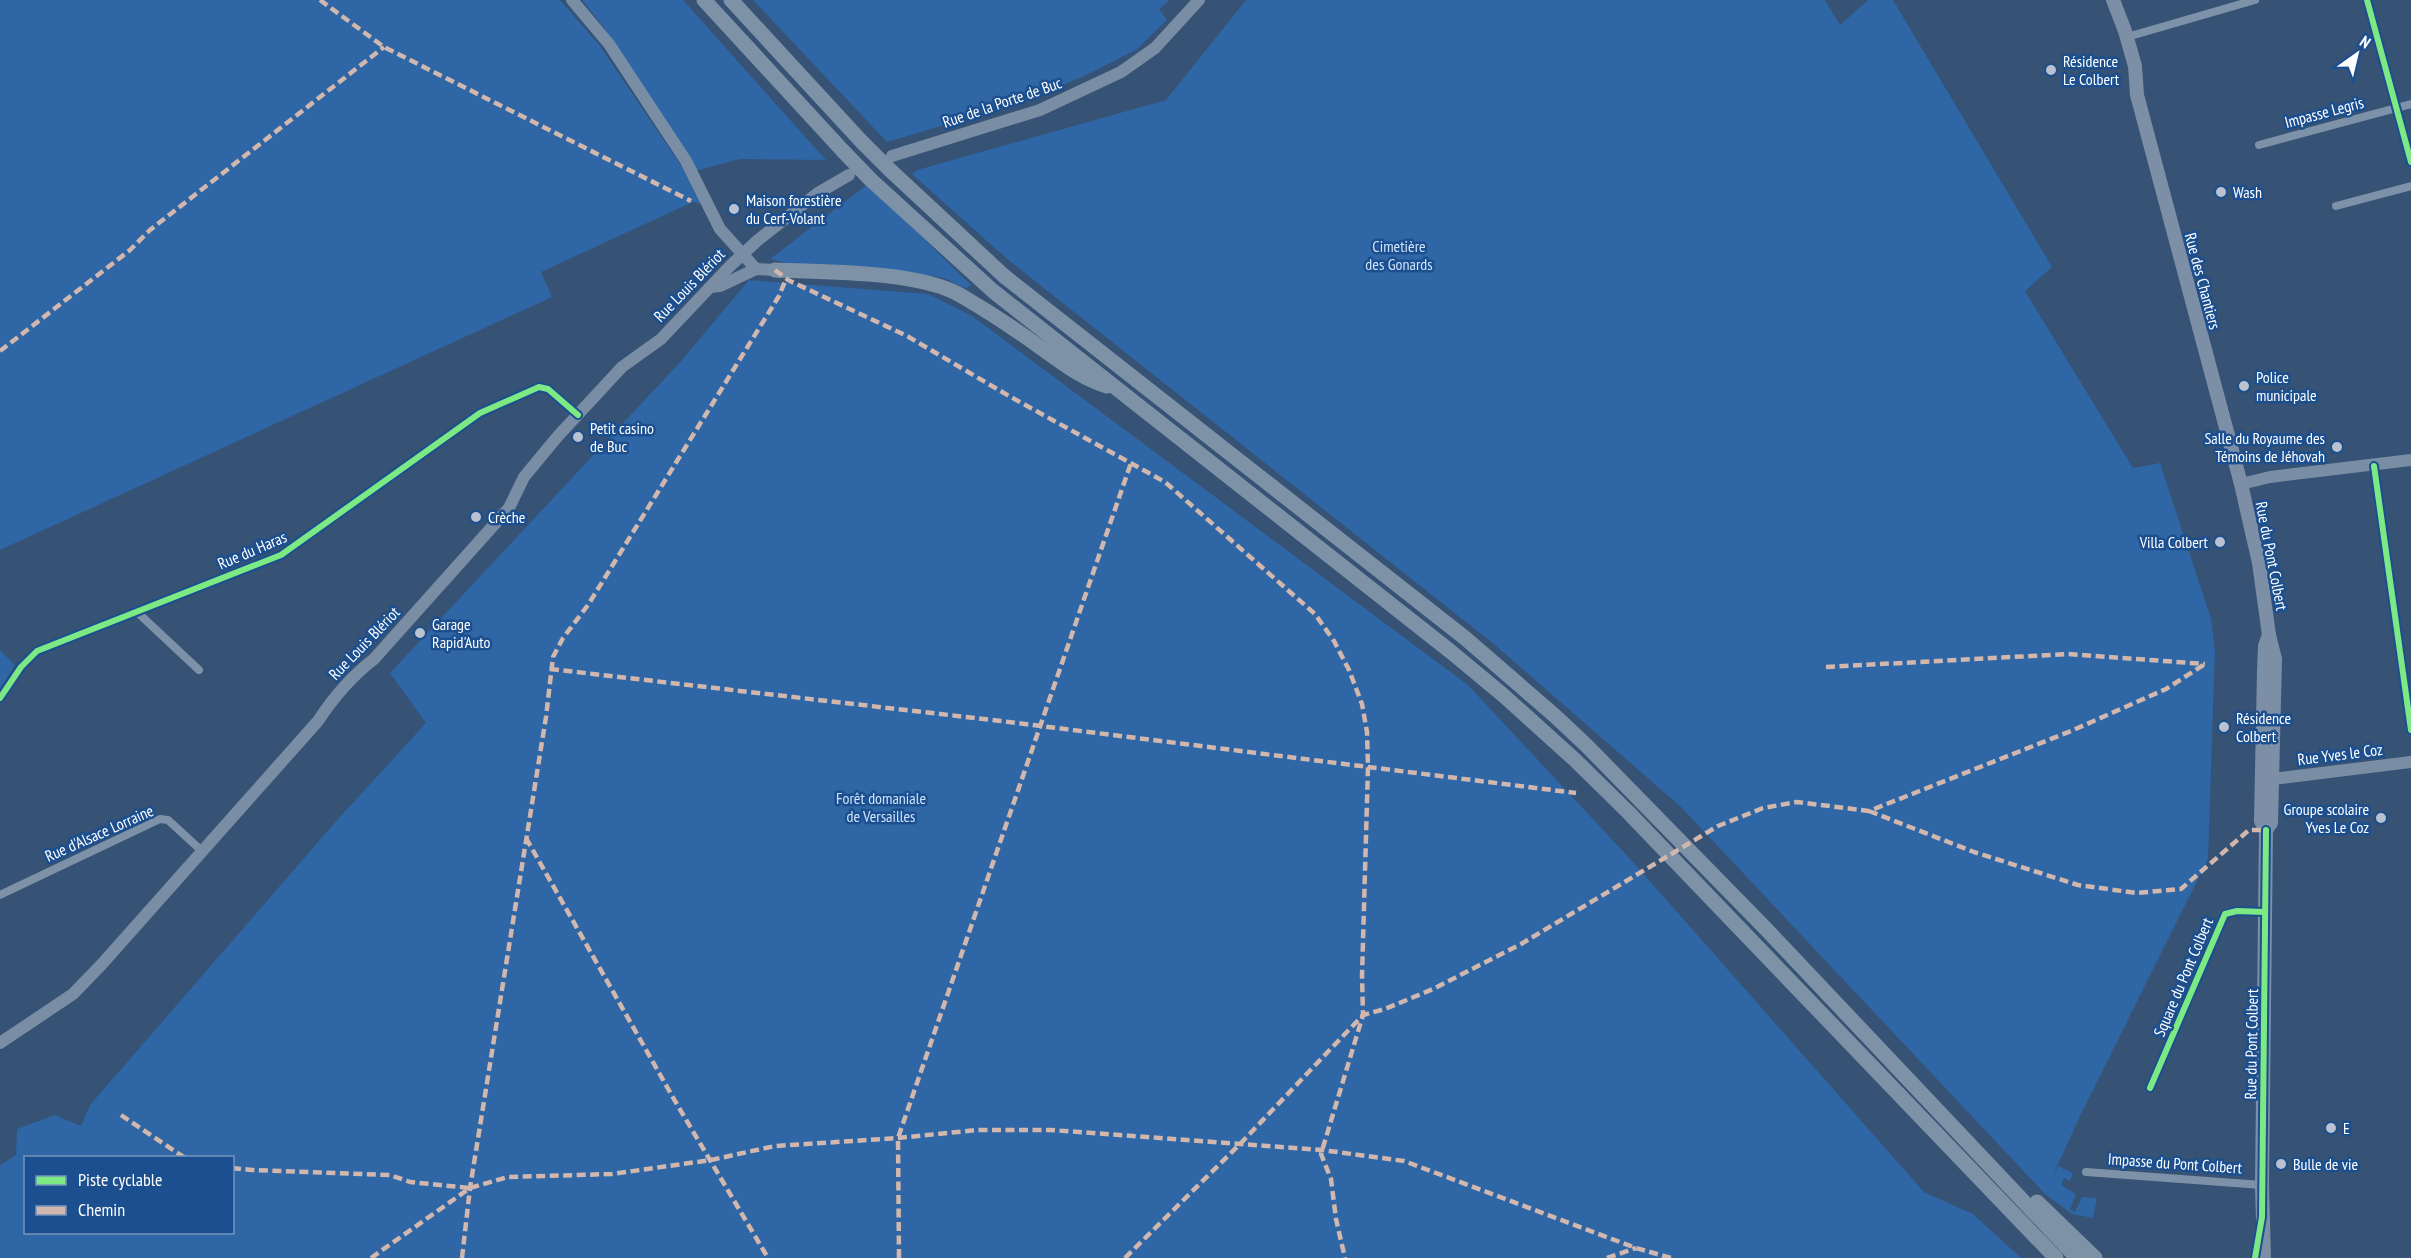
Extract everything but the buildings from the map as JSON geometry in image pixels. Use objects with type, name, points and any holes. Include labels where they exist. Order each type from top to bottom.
[{"type":"highway","points":[[704,0],[843,151],[993,291],[1449,651],[1574,759],[2056,1258]]},
{"type":"highway","points":[[731,0],[861,141],[891,163],[1004,276],[1455,631],[1587,746],[1767,930],[2076,1258]]},
{"type":"highway","points":[[776,270],[838,272],[936,285],[967,300],[1025,336],[1088,381],[1116,388]]},
{"type":"highway","points":[[1982,1157],[2002,1167],[2095,1258]]},
{"type":"main road","points":[[573,0],[617,56],[686,161],[720,229],[756,269]]},
{"type":"main road","name":"Rue de la Porte de Buc","points":[[891,163],[1040,110],[1121,72],[1155,48],[1199,0]]},
{"type":"main road","name":"Rue des Chantiers","points":[[2114,6],[2127,37],[2135,66],[2136,86],[2241,484]]},
{"type":"main road","name":"Rue des Chantiers","points":[[2114,6],[2117,33],[2126,68],[2136,86]]},
{"type":"main road","points":[[741,255],[810,198],[849,175]]},
{"type":"main road","name":"Rue Louis Blériot","points":[[0,1043],[81,987],[203,852],[359,671],[374,659],[509,508],[524,477],[578,415],[622,367],[661,339],[741,255]]},
{"type":"main road","points":[[709,287],[720,286],[756,269],[776,270]]},
{"type":"main road","points":[[2241,484],[2270,477],[2411,460]]},
{"type":"main road","name":"Rue du Pont Colbert","points":[[2241,484],[2259,563],[2269,635],[2265,646],[2264,671],[2268,780],[2260,821],[2266,830],[2262,1185],[2264,1258]]},
{"type":"main road","name":"Rue Yves le Coz","points":[[2268,780],[2411,762]]},
{"type":"main road","points":[[2255,1258],[2262,1217]]},
{"type":"street","points":[[2127,37],[2255,0]]},
{"type":"street","points":[[2367,0],[2411,162]]},
{"type":"street","name":"Impasse Legris","points":[[2259,145],[2411,104]]},
{"type":"street","points":[[2336,206],[2411,186]]},
{"type":"street","name":"Rue du Haras","points":[[0,698],[21,667],[37,651],[281,555],[480,413],[539,387],[548,389],[578,415]]},
{"type":"street","points":[[2374,465],[2411,730]]},
{"type":"street","points":[[136,611],[199,670]]},
{"type":"street","name":"Rue d'Alsace Lorraine","points":[[2,891],[160,819],[168,820],[203,852]]},
{"type":"street","name":"Square du Pont Colbert","points":[[2150,1088],[2225,915],[2237,910],[2265,912]]},
{"type":"street","name":"Impasse du Pont Colbert","points":[[2086,1172],[2262,1185]]},
{"type":"green space","points":[[0,0],[560,0],[600,46],[684,170],[701,204],[693,202],[541,272],[552,297],[0,550]]},
{"type":"green space","points":[[582,0],[683,0],[826,160],[740,159],[695,171],[603,26]]},
{"type":"green space","points":[[753,0],[1170,0],[1159,9],[1167,20],[1136,50],[1082,77],[1016,104],[887,142]]},
{"type":"green space","name":"Cimetière des Gonards","points":[[1246,0],[1825,0],[1840,25],[1868,0],[1893,0],[2052,267],[2025,291],[2133,468],[2160,463],[2211,619],[2215,650],[2208,859],[2054,1173],[2059,1166],[2073,1173],[2070,1181],[2064,1178],[2061,1185],[2076,1194],[2070,1210],[2075,1212],[2082,1197],[2097,1198],[2093,1218],[2072,1214],[2045,1194],[1681,807],[1495,645],[1006,258],[912,174],[917,170],[1166,100]]},
{"type":"green space","points":[[868,184],[971,285],[966,289],[944,278],[903,272],[786,263],[770,259]]},
{"type":"green space","name":"Forêt domaniale de Versailles","points":[[749,280],[928,294],[972,316],[1468,685],[1633,862],[1924,1192],[1973,1214],[2021,1258],[0,1258],[0,1165],[16,1155],[17,1129],[55,1115],[81,1126],[90,1105],[338,819],[426,723],[390,673],[682,360]]},
{"type":"green space","points":[[0,650],[15,665],[0,689]]},
{"type":"marked path","points":[[320,0],[384,47],[691,201]]},
{"type":"marked path","points":[[0,351],[384,47]]},
{"type":"marked path","points":[[775,270],[788,280],[907,336],[1009,396],[1165,482],[1315,614],[1334,641],[1349,670],[1362,704],[1367,732],[1368,767],[1363,1015],[1321,1154],[1331,1179],[1336,1219],[1345,1258]]},
{"type":"marked path","points":[[462,1258],[470,1188],[546,717],[553,657],[563,638],[588,605],[779,296],[786,279]]},
{"type":"marked path","points":[[899,1258],[898,1138],[1131,463]]},
{"type":"marked path","points":[[1826,667],[2068,654],[2205,664]]},
{"type":"marked path","points":[[1125,1258],[1240,1144],[1363,1015],[1385,1009],[1433,989],[1521,944],[1718,826],[1763,808],[1797,802],[1869,811],[2071,731],[2166,689],[2205,664]]},
{"type":"marked path","points":[[550,669],[1001,721],[1576,793]]},
{"type":"marked path","points":[[1869,811],[1974,852],[2078,885],[2137,893],[2181,889],[2249,830],[2266,830]]},
{"type":"marked path","points":[[526,838],[675,1101],[768,1258]]},
{"type":"marked path","points":[[121,1115],[182,1156]]},
{"type":"marked path","points":[[371,1258],[470,1188],[508,1177],[612,1174],[711,1160],[775,1146],[977,1130],[1051,1130],[1322,1150],[1404,1161],[1636,1248],[1671,1258]]},
{"type":"marked path","points":[[234,1168],[390,1175],[410,1182],[470,1188]]},
{"type":"marked path","points":[[1607,1258],[1636,1248]]},
{"type":"cycle path","points":[[2367,0],[2411,162]]},
{"type":"cycle path","points":[[0,698],[21,667],[37,651],[281,555],[480,413],[539,387],[548,389],[578,415]]},
{"type":"cycle path","points":[[2374,466],[2411,730]]},
{"type":"cycle path","points":[[2255,1258],[2262,1217],[2266,830]]},
{"type":"cycle path","points":[[2150,1088],[2225,914],[2237,911],[2265,912]]},
{"type":"place","name":"Résidence Le Colbert","points":[[2051,70]]},
{"type":"place","name":"Wash","points":[[2221,192]]},
{"type":"place","name":"Maison forestière du Cerf-Volant","points":[[734,209]]},
{"type":"place","name":"Police municipale","points":[[2244,386]]},
{"type":"place","name":"Petit casino de Buc","points":[[578,437]]},
{"type":"place","name":"Salle du Royaume des Témoins de Jéhovah","points":[[2337,447]]},
{"type":"place","name":"Crèche","points":[[476,517]]},
{"type":"place","name":"Villa Colbert","points":[[2220,542]]},
{"type":"place","name":"Garage Rapid'Auto","points":[[420,633]]},
{"type":"place","name":"Résidence Colbert","points":[[2224,727]]},
{"type":"place","name":"Groupe scolaire Yves Le Coz","points":[[2381,818]]},
{"type":"place","name":"E","points":[[2331,1128]]},
{"type":"place","name":"Bulle de vie","points":[[2281,1164]]}]
